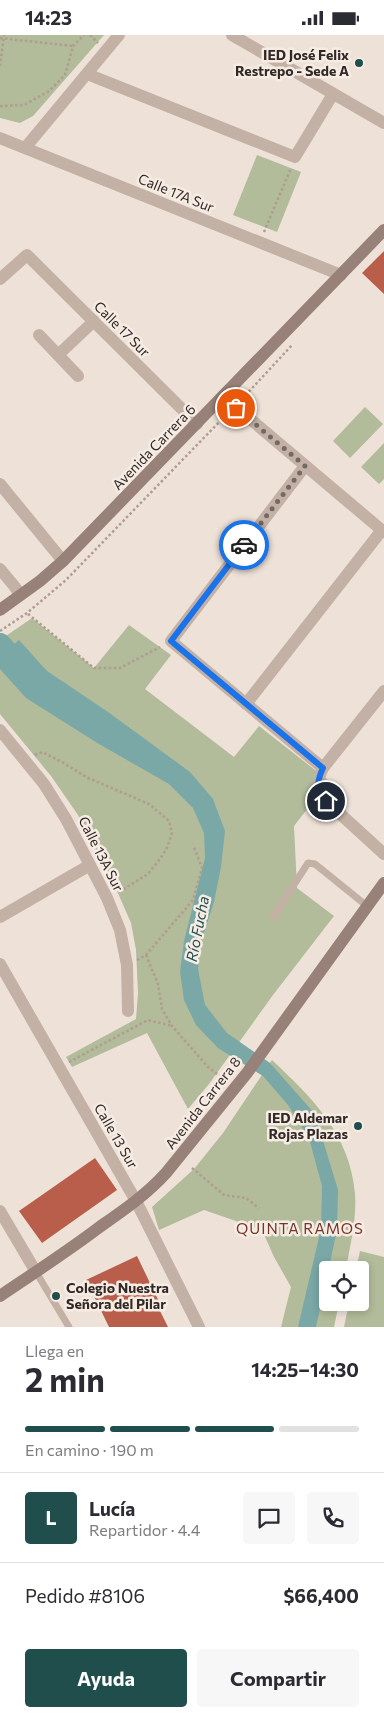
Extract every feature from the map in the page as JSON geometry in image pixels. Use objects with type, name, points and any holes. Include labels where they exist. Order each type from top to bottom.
[{"type":"main road","name":"Avenida Carrera 6","points":[[0,610],[63,561],[384,230]]},
{"type":"main road","name":"Avenida Carrera 8","points":[[0,1295],[36,1272],[153,1187],[246,1073],[384,883]]},
{"type":"street","points":[[25,148],[119,35]]},
{"type":"street","points":[[232,35],[384,123]]},
{"type":"street","points":[[87,74],[295,157],[333,94]]},
{"type":"street","name":"Calle 17A Sur","points":[[0,138],[341,275]]},
{"type":"street","name":"Calle 17 Sur","points":[[0,279],[27,255],[196,424]]},
{"type":"street","points":[[58,355],[94,321]]},
{"type":"street","points":[[39,335],[78,376]]},
{"type":"street","points":[[224,397],[383,531],[246,704]]},
{"type":"street","points":[[305,466],[171,641],[323,768]]},
{"type":"street","points":[[0,484],[63,561]]},
{"type":"street","points":[[0,569],[20,595]]},
{"type":"street","points":[[384,691],[323,768],[318,780],[319,791],[326,801],[384,854]]},
{"type":"street","name":"Calle 13A Sur","points":[[0,731],[44,784],[66,819],[107,898],[120,930],[127,965],[128,1011]]},
{"type":"street","points":[[0,917],[90,865]]},
{"type":"street","name":"Calle 13 Sur","points":[[0,964],[136,1201],[199,1327]]},
{"type":"street","points":[[0,1211],[36,1272]]},
{"type":"lane","points":[[273,917],[308,863],[315,864],[367,906]]},
{"type":"lane","points":[[36,1272],[68,1327]]},
{"type":"path","points":[[0,106],[24,105],[49,91],[65,75],[73,45],[84,35]]},
{"type":"path","points":[[0,66],[2,37],[73,45]]},
{"type":"path","points":[[260,243],[295,157]]},
{"type":"path","points":[[2,630],[66,580],[235,406],[297,339]]},
{"type":"path","points":[[28,614],[94,668],[120,668],[171,641]]},
{"type":"path","points":[[23,759],[42,752],[88,778],[149,804],[169,821],[172,833],[167,848],[148,874],[107,898]]},
{"type":"path","points":[[127,965],[146,955],[193,901],[202,867],[194,847]]},
{"type":"path","points":[[146,955],[158,984],[162,1009],[172,1026],[208,1067],[225,1080]]},
{"type":"path","points":[[59,1067],[148,1020],[172,1026]]},
{"type":"path","points":[[192,1168],[224,1195],[246,1198],[259,1208]]},
{"type":"green space","points":[[0,35],[104,35],[33,116],[20,123],[0,118]]},
{"type":"green space","points":[[257,155],[301,172],[277,232],[233,215]]},
{"type":"green space","points":[[365,407],[383,424],[350,458],[333,441]]},
{"type":"green space","points":[[384,443],[384,479],[379,484],[361,467]]},
{"type":"green space","points":[[32,618],[94,668],[129,625],[171,655],[145,689],[234,757],[259,726],[329,781],[294,826],[297,888],[334,916],[273,995],[209,1084],[188,1109],[147,1033],[72,1067],[66,1057],[136,1019],[138,993],[136,950],[131,923],[114,884],[78,815],[51,776],[0,714],[0,640]]},
{"type":"green space","points":[[272,1060],[315,1103],[337,1135],[346,1153],[352,1173],[355,1213],[348,1261],[319,1261],[319,1311],[337,1311],[334,1327],[281,1327],[291,1287],[274,1257],[262,1230],[204,1210],[159,1230],[152,1207],[194,1169],[223,1133]]},
{"type":"green space","points":[[360,1251],[384,1257],[384,1327],[344,1327],[347,1311],[369,1311],[369,1261],[358,1261]]},
{"type":"water","points":[[19,640],[47,671],[108,712],[190,772],[213,799],[225,831],[221,867],[214,902],[201,942],[198,969],[205,1005],[227,1033],[270,1063],[315,1114],[338,1190],[337,1230],[330,1261],[319,1261],[319,1311],[316,1327],[298,1327],[321,1229],[322,1186],[309,1138],[288,1105],[263,1076],[218,1048],[196,1025],[184,1000],[180,972],[184,941],[205,858],[204,833],[193,808],[169,784],[99,744],[26,698],[0,669],[0,657]]},
{"type":"building","points":[[384,251],[384,294],[362,273]]},
{"type":"building","points":[[95,1158],[117,1190],[42,1243],[19,1211]]},
{"type":"building","points":[[137,1256],[163,1310],[160,1311],[168,1327],[109,1327],[86,1280]]},
{"type":"waterway","name":"Río Fucha","points":[[0,644],[27,673]]},
{"type":"way so far","points":[[236,408],[305,466],[244,545]]},
{"type":"place","name":"IED José Felix Restrepo - Sede A","points":[[359,63]]},
{"type":"place","name":"IED Aldemar Rojas Plazas","points":[[358,1126]]},
{"type":"place","name":"Colegio Nuestra Señora del Pilar","points":[[56,1296]]},
{"type":"district","name":"QUINTA RAMOS","points":[[300,1229]]},
{"type":"route","points":[[244,545],[171,641],[323,768],[318,780],[319,791],[326,801]]}]
